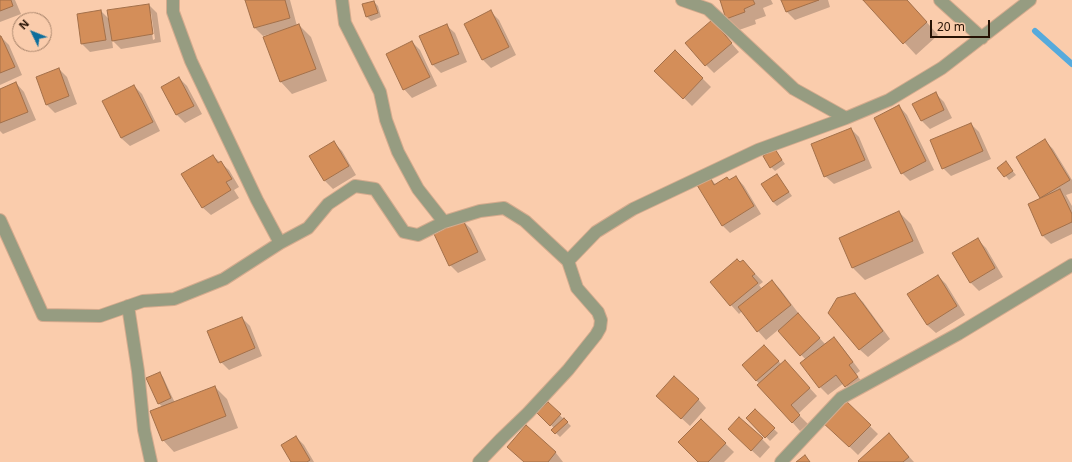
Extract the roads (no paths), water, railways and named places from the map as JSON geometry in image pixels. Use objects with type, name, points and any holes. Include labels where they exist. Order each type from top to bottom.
[{"type":"street","points":[[172,0],[173,12],[191,61],[257,200],[280,244]]},
{"type":"street","points":[[342,0],[345,23],[380,92],[386,120],[398,152],[418,189],[444,222]]},
{"type":"street","points":[[682,0],[708,9],[794,89],[846,118]]},
{"type":"street","points":[[940,0],[982,38]]},
{"type":"street","points":[[568,261],[596,232],[633,209],[758,150],[846,118],[889,100],[942,68],[1030,0]]},
{"type":"street","points":[[0,220],[43,315],[100,316],[143,301],[174,299],[224,279],[308,228],[328,204],[355,186],[374,189],[404,232],[418,235],[444,222],[480,211],[504,208],[525,221],[568,261],[576,288],[598,312],[601,320],[600,328],[596,335],[568,370],[479,462]]},
{"type":"street","points":[[781,462],[841,398],[958,334],[1072,265]]},
{"type":"street","points":[[128,306],[138,370],[144,430],[151,462]]},
{"type":"waterway","points":[[1035,31],[1072,64]]}]
